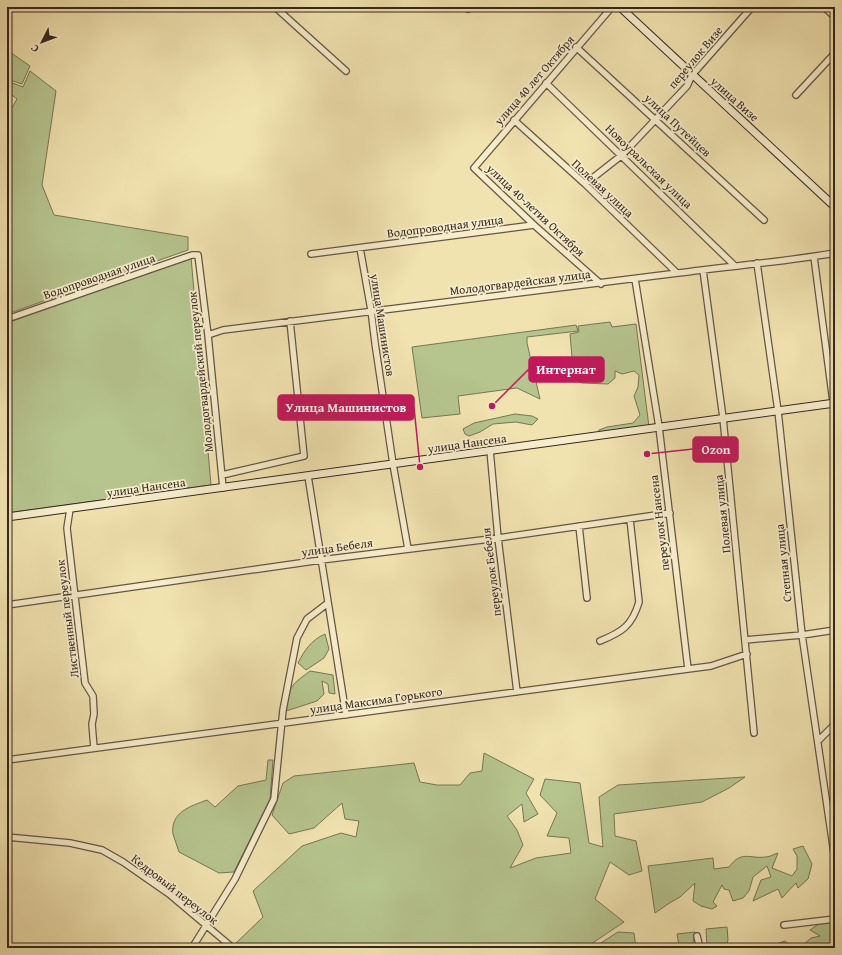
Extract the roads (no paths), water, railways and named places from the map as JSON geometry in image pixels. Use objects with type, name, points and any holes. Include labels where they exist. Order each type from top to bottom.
[{"type":"main road","name":"улица Визе","points":[[620,7],[835,207]]},
{"type":"main road","name":"улица Нансена","points":[[7,517],[834,403]]},
{"type":"street","points":[[276,7],[346,70]]},
{"type":"street","name":"улица 40 лет Октября","points":[[474,168],[576,47],[612,7]]},
{"type":"street","name":"переулок Визе","points":[[584,184],[622,155],[686,86],[692,75],[752,7]]},
{"type":"street","points":[[824,7],[835,17]]},
{"type":"street","name":"улица Путейцев","points":[[576,47],[764,220]]},
{"type":"street","points":[[796,95],[835,53]]},
{"type":"street","name":"Новоуральская улица","points":[[546,83],[735,266]]},
{"type":"street","name":"Полевая улица","points":[[514,120],[584,184],[677,273]]},
{"type":"street","name":"улица 40-летия Октября","points":[[474,168],[534,225],[601,284]]},
{"type":"street","name":"Водопроводная улица","points":[[311,254],[534,225]]},
{"type":"street","name":"улица Машинистов","points":[[360,248],[371,310],[393,464],[408,549]]},
{"type":"street","name":"Молодогвардейская улица","points":[[208,335],[223,330],[371,310],[601,284],[677,273],[814,257],[835,253]]},
{"type":"street","name":"Водопроводная улица","points":[[7,319],[192,255],[198,255]]},
{"type":"street","name":"Молодогвардейский переулок","points":[[198,255],[208,335],[223,488]]},
{"type":"street","points":[[814,257],[835,417]]},
{"type":"street","name":"Степная улица","points":[[757,263],[778,411],[802,635],[835,860]]},
{"type":"street","name":"Полевая улица","points":[[703,270],[723,418],[754,733]]},
{"type":"street","name":"переулок Нансена","points":[[635,279],[659,427],[688,669]]},
{"type":"street","points":[[222,475],[304,456],[290,321]]},
{"type":"street","name":"переулок Бебеля","points":[[490,450],[498,538],[517,692]]},
{"type":"street","points":[[308,476],[346,715]]},
{"type":"street","name":"Лиственный переулок","points":[[70,509],[67,528],[85,683],[93,696],[94,714],[92,724],[94,748]]},
{"type":"street","name":"улица Бебеля","points":[[7,605],[321,560],[498,538],[670,514]]},
{"type":"street","points":[[600,641],[617,634],[628,625],[636,612],[639,602],[630,519]]},
{"type":"street","points":[[579,526],[587,598]]},
{"type":"street","points":[[192,948],[207,926],[235,878],[274,798],[281,724],[298,638],[307,619],[328,603]]},
{"type":"street","points":[[745,640],[802,635],[835,630]]},
{"type":"street","name":"улица Максима Горького","points":[[7,760],[711,666],[747,654]]},
{"type":"street","points":[[818,741],[835,724]]},
{"type":"street","name":"Кедровый переулок","points":[[7,837],[70,843],[102,850],[123,862],[169,894],[233,948]]},
{"type":"street","points":[[784,925],[835,919]]},
{"type":"street","points":[[697,936],[700,948]]},
{"type":"place","name":"Интернат","points":[[492,406]]},
{"type":"place","name":"Ozon","points":[[647,454]]},
{"type":"place","name":"Улица Машинистов","points":[[420,467]]}]
